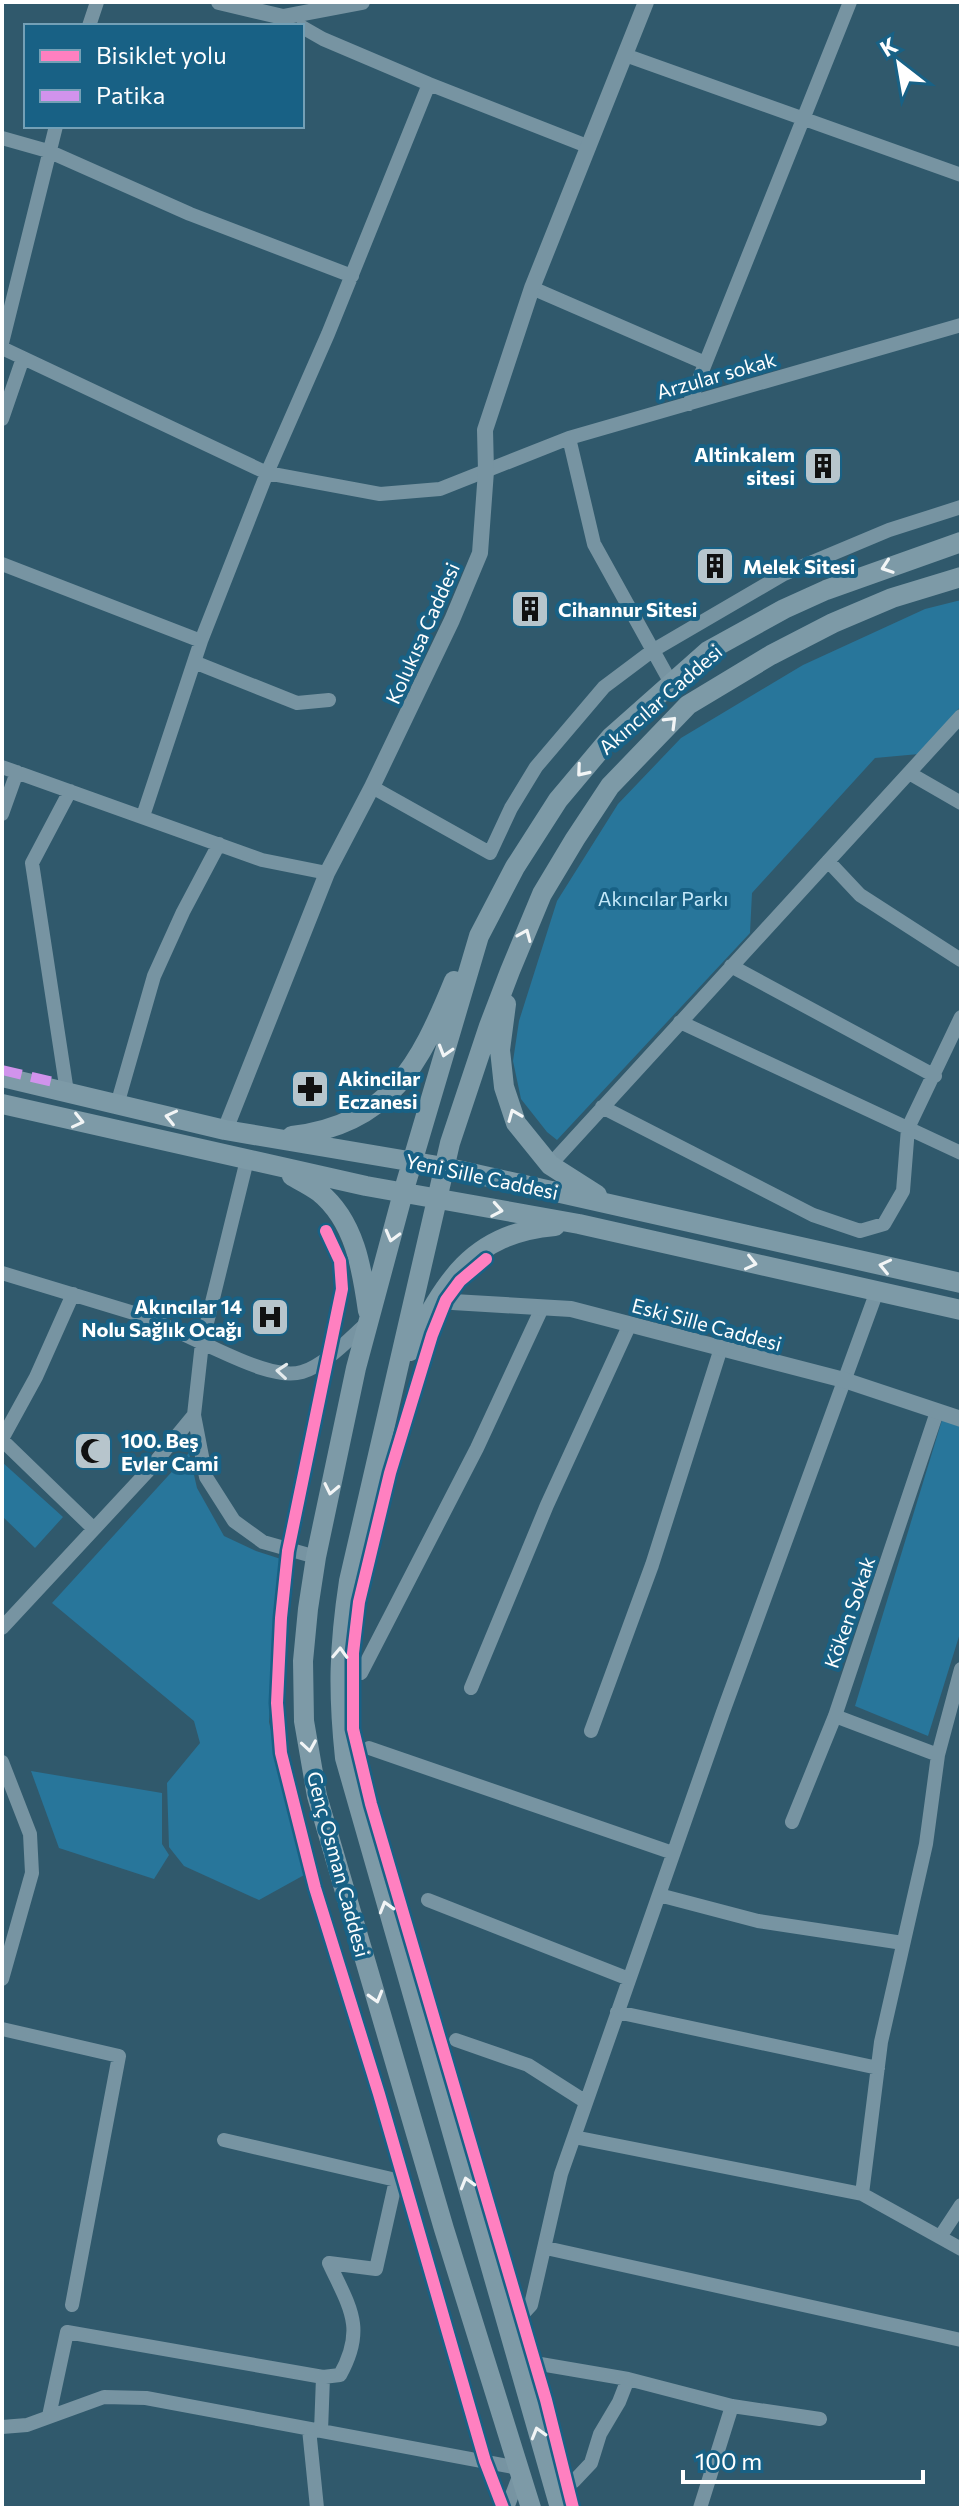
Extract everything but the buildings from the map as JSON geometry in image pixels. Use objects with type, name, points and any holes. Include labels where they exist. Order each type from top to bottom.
[{"type":"main road","name":"Akıncılar Caddesi","points":[[412,1161],[479,936],[515,867],[558,800],[611,737],[708,651],[784,609],[864,575],[961,542]]},
{"type":"main road","name":"Akıncılar Caddesi","points":[[444,1167],[489,1026],[542,894],[610,786],[688,705],[771,655],[833,623],[892,598],[961,577]]},
{"type":"main road","points":[[269,1139],[315,1133],[341,1124],[390,1095],[419,1058],[461,963],[479,936]]},
{"type":"main road","points":[[510,971],[500,1050],[504,1087],[516,1123],[550,1165],[611,1203]]},
{"type":"main road","name":"Yeni Sille Caddesi","points":[[2,1077],[225,1130],[444,1167],[960,1280]]},
{"type":"main road","name":"Yeni Sille Caddesi","points":[[2,1104],[403,1193],[579,1224],[961,1310]]},
{"type":"main road","name":"Genç Osman Caddesi","points":[[412,1161],[356,1368],[316,1557],[303,1661],[304,1721],[317,1796],[444,2229],[531,2508]]},
{"type":"main road","points":[[275,1166],[320,1193],[346,1223],[362,1269],[370,1320]]},
{"type":"main road","name":"Genç Osman Caddesi","points":[[444,1167],[349,1581],[340,1640],[339,1700],[345,1758],[557,2500]]},
{"type":"main road","points":[[398,1377],[436,1301],[454,1275],[479,1251],[507,1237],[539,1227],[579,1224]]},
{"type":"street","points":[[90,24],[97,2]]},
{"type":"street","points":[[219,2],[283,17],[296,24]]},
{"type":"street","points":[[283,17],[362,2]]},
{"type":"street","name":"Kolukısa Caddesi","points":[[225,1130],[327,873],[452,620],[480,553],[486,471],[485,430],[532,288],[646,2]]},
{"type":"street","points":[[689,404],[850,2]]},
{"type":"street","points":[[304,29],[429,84],[587,146]]},
{"type":"street","points":[[625,55],[961,175]]},
{"type":"street","points":[[143,816],[201,641],[267,473],[352,276],[429,84]]},
{"type":"street","points":[[2,346],[55,128]]},
{"type":"street","points":[[2,138],[48,151],[190,214],[352,276]]},
{"type":"street","points":[[532,288],[705,363]]},
{"type":"street","name":"Arzular sokak","points":[[2,346],[267,473],[380,494],[440,489],[569,438],[961,325]]},
{"type":"street","points":[[2,419],[23,358]]},
{"type":"street","points":[[569,438],[594,544],[671,683]]},
{"type":"street","points":[[372,787],[490,853],[511,808],[536,767],[604,687],[652,651],[784,574],[889,530],[961,507]]},
{"type":"street","points":[[2,564],[201,641]]},
{"type":"street","points":[[194,662],[297,703],[329,700]]},
{"type":"street","points":[[550,1165],[961,716]]},
{"type":"street","points":[[2,767],[262,860],[327,873]]},
{"type":"street","points":[[2,814],[17,772]]},
{"type":"street","points":[[909,773],[961,803]]},
{"type":"street","points":[[67,1092],[32,863],[70,791]]},
{"type":"street","points":[[117,1105],[154,976],[219,844]]},
{"type":"street","points":[[828,861],[860,895],[961,960]]},
{"type":"street","points":[[731,966],[935,1076]]},
{"type":"street","points":[[602,1107],[764,1192],[813,1215],[860,1231],[884,1224],[903,1191],[908,1128],[961,1017]]},
{"type":"street","points":[[680,1022],[961,1153]]},
{"type":"street","points":[[247,1160],[202,1343],[194,1415],[206,1477],[234,1521],[263,1542],[316,1557]]},
{"type":"street","points":[[2,1273],[147,1317],[276,1373],[303,1372],[329,1356],[370,1320]]},
{"type":"street","points":[[509,2329],[531,2305],[561,2174],[673,1853],[877,1291]]},
{"type":"street","points":[[73,1294],[36,1377],[2,1439],[94,1529]]},
{"type":"street","name":"Eski Sille Caddesi","points":[[436,1301],[571,1309],[844,1380],[961,1419]]},
{"type":"street","points":[[361,1673],[477,1448],[542,1308]]},
{"type":"street","points":[[471,1688],[547,1505],[630,1324]]},
{"type":"street","points":[[591,1731],[652,1565],[721,1348]]},
{"type":"street","name":"Köken Sokak","points":[[792,1822],[835,1716],[937,1412]]},
{"type":"street","points":[[4,1622],[147,1472],[194,1415]]},
{"type":"street","points":[[862,2194],[878,2068],[926,1844],[938,1755],[961,1669]]},
{"type":"street","points":[[835,1716],[938,1755]]},
{"type":"street","points":[[369,1748],[673,1853]]},
{"type":"street","points":[[2,1762],[30,1834],[32,1873],[2,1979]]},
{"type":"street","points":[[659,1895],[758,1921],[903,1943]]},
{"type":"street","points":[[428,1900],[629,1979]]},
{"type":"street","points":[[2,1925],[17,1933]]},
{"type":"street","points":[[617,2012],[878,2068]]},
{"type":"street","points":[[2,2029],[119,2056],[72,2305]]},
{"type":"street","points":[[456,2040],[528,2065],[586,2102]]},
{"type":"street","points":[[574,2137],[862,2194],[961,2249]]},
{"type":"street","points":[[49,2416],[67,2332],[323,2377],[340,2375],[351,2356],[354,2317],[329,2263],[376,2269],[396,2180],[224,2140]]},
{"type":"street","points":[[940,2237],[961,2205]]},
{"type":"street","points":[[546,2248],[961,2340]]},
{"type":"street","points":[[517,2360],[628,2379],[732,2406],[820,2419]]},
{"type":"street","points":[[317,2508],[315,2430],[323,2377]]},
{"type":"street","points":[[557,2500],[591,2463],[600,2434],[619,2402],[628,2379]]},
{"type":"street","points":[[2,2427],[27,2425],[104,2397],[146,2398],[519,2470],[507,2508]]},
{"type":"street","points":[[700,2508],[732,2406]]},
{"type":"green space","name":"Akıncılar Parkı","points":[[961,600],[961,706],[919,754],[875,758],[752,893],[750,933],[557,1140],[521,1099],[513,1061],[519,1021],[557,901],[618,804],[681,738],[803,665],[925,609]]},
{"type":"green space","points":[[942,1420],[961,1426],[961,1630],[928,1736],[855,1706]]},
{"type":"green space","points":[[189,1453],[197,1488],[224,1536],[284,1560],[274,1638],[269,1722],[306,1874],[259,1900],[184,1866],[169,1847],[167,1783],[200,1743],[194,1721],[52,1603]]},
{"type":"green space","points":[[2,1462],[63,1517],[35,1548],[2,1516]]},
{"type":"green space","points":[[31,1771],[162,1793],[162,1844],[169,1855],[154,1879],[59,1848]]},
{"type":"marked path","points":[[2,1070],[53,1082]]},
{"type":"cycle path","points":[[326,1231],[340,1261],[342,1289],[288,1551],[277,1703],[281,1753],[315,1888],[379,2094],[485,2461],[503,2508]]},
{"type":"cycle path","points":[[486,1259],[460,1281],[446,1300],[432,1335],[390,1473],[359,1602],[353,1653],[353,1729],[371,1804],[546,2400],[573,2508]]},
{"type":"place","name":"Altinkalem sitesi","points":[[823,466]]},
{"type":"place","name":"Melek Sitesi","points":[[715,566]]},
{"type":"place","name":"Cihannur Sitesi","points":[[530,609]]},
{"type":"place","name":"Akincilar Eczanesi","points":[[310,1089]]},
{"type":"place","name":"Akıncılar 14 Nolu Sağlık Ocağı","points":[[270,1317]]},
{"type":"place","name":"100. Beş Evler Cami","points":[[93,1451]]}]
